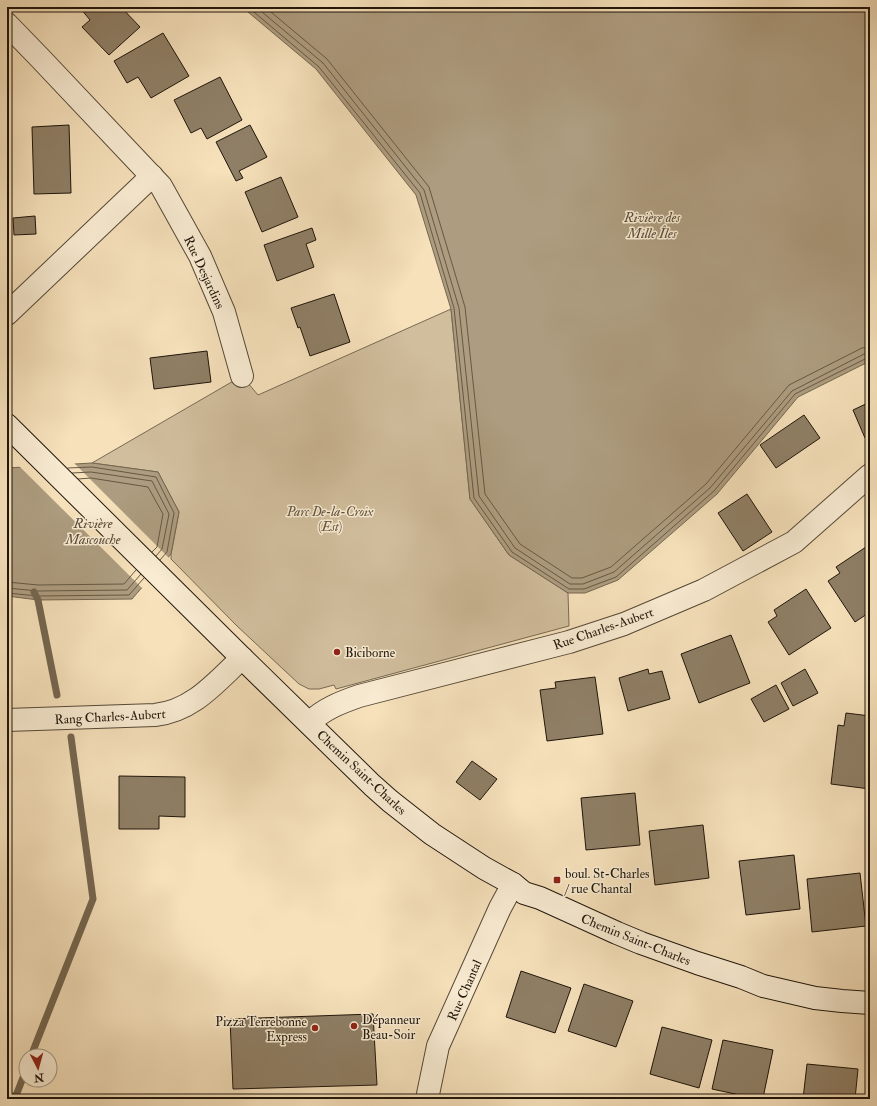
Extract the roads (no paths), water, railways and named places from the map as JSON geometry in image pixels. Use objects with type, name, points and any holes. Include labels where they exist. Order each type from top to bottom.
[{"type":"street","name":"Rue Desjardins","points":[[7,24],[161,186],[200,256],[224,312],[242,376]]},
{"type":"street","points":[[7,314],[152,176]]},
{"type":"street","name":"Chemin Saint-Charles","points":[[9,426],[207,624],[372,785],[394,805],[452,848],[513,884],[524,893],[540,898],[617,933],[671,954],[741,977],[763,986],[815,998],[870,1003]]},
{"type":"street","name":"Rue Charles-Aubert","points":[[309,723],[316,716],[338,703],[359,696],[569,642],[624,624],[704,590],[794,542],[870,474]]},
{"type":"street","name":"Rang Charles-Aubert","points":[[7,720],[155,715],[172,712],[188,705],[198,698],[242,658]]},
{"type":"street","name":"Rue Chantal","points":[[427,1099],[438,1046],[500,908],[513,884]]},
{"type":"water","name":"Rivière des Mille Îles","points":[[242,7],[870,7],[870,361],[798,397],[717,494],[618,580],[585,593],[568,593],[509,555],[470,499],[451,309],[416,195],[316,69]]},
{"type":"water","name":"Rivière Mascouche","points":[[92,463],[158,472],[179,512],[171,554],[132,599],[38,600],[7,596],[7,468]]},
{"type":"waterway","points":[[34,592],[38,600],[57,695]]},
{"type":"waterway","points":[[34,1048],[93,899],[71,737]]},
{"type":"waterway","points":[[13,1099],[19,1088]]},
{"type":"place","name":"Biciborne","points":[[337,652]]},
{"type":"place","name":"boul. St-Charles / rue Chantal","points":[[557,880]]},
{"type":"place","name":"Dépanneur Beau-Soir","points":[[354,1026]]},
{"type":"place","name":"Pizza Terrebonne Express","points":[[315,1028]]},
{"type":"park label","name":"Parc De-la-Croix (Est)","points":[[330,518]]}]
